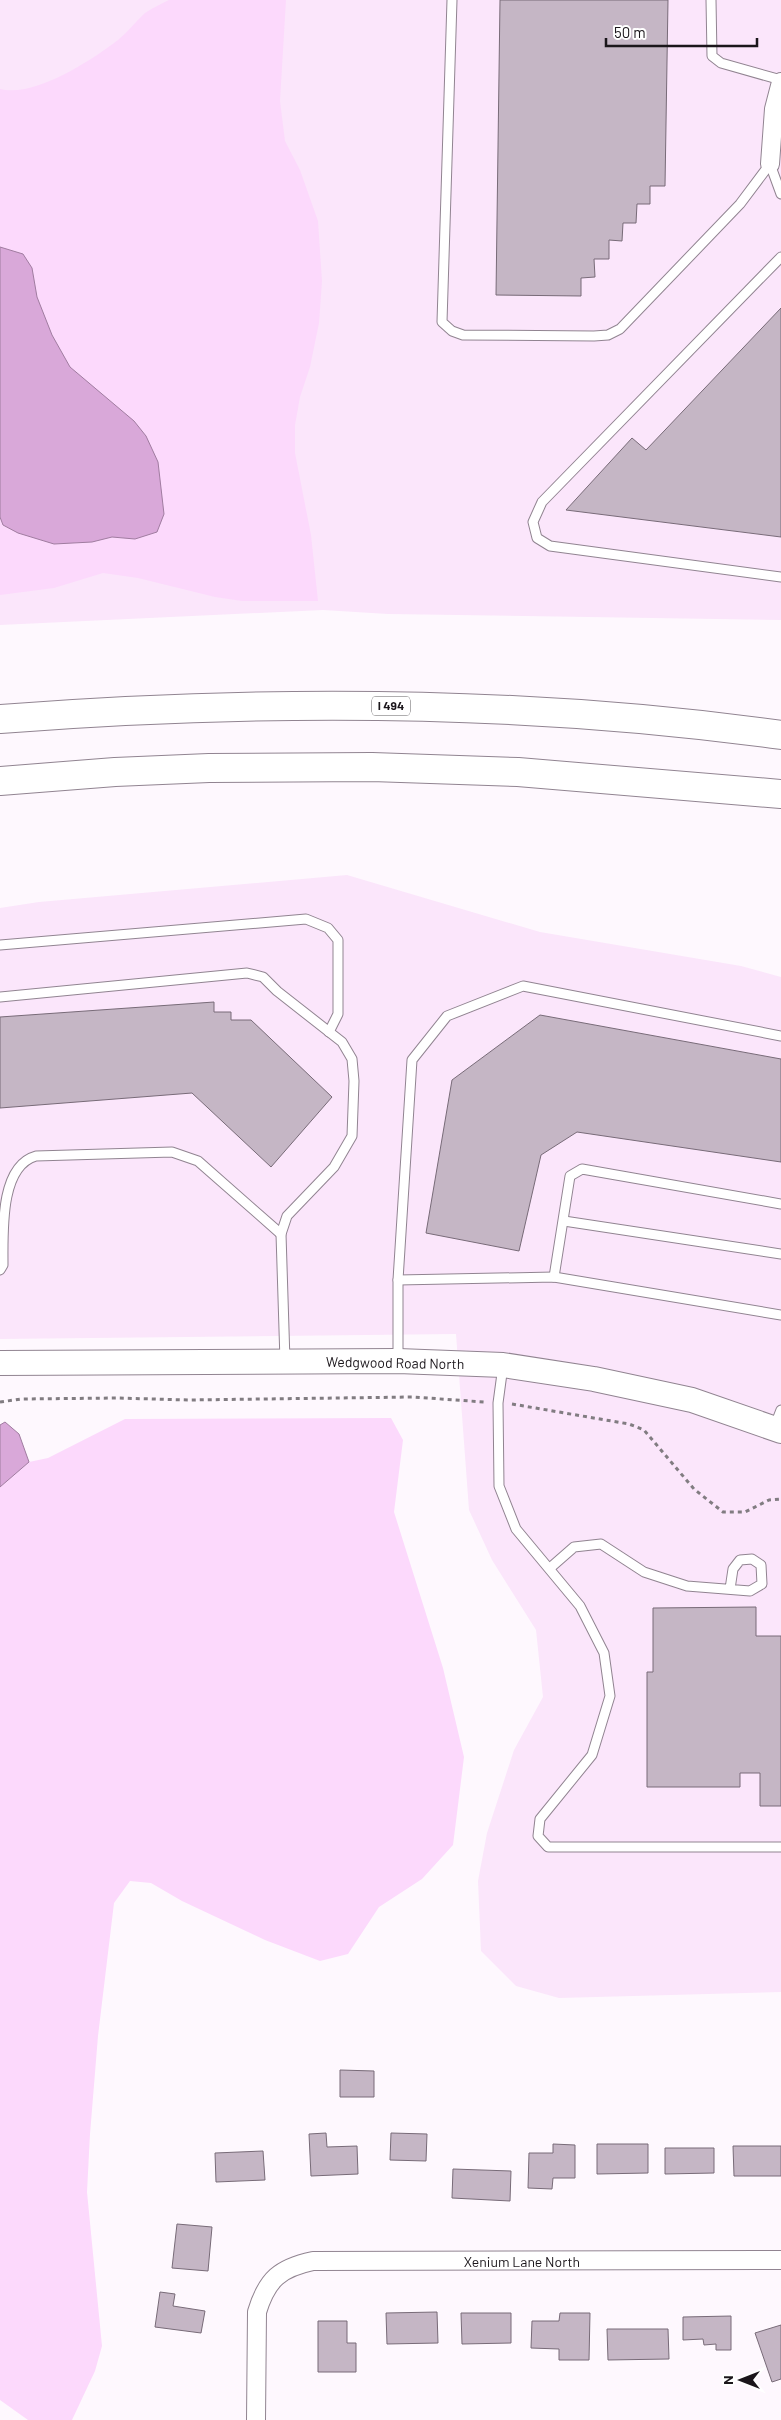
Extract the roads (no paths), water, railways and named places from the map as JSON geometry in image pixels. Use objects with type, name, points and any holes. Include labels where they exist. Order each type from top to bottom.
[{"type":"highway","name":"I 494","points":[[0,719],[183,707],[291,705],[403,706],[573,713],[781,733]]},
{"type":"highway","points":[[0,781],[208,768],[372,767],[518,772],[781,794]]},
{"type":"street","points":[[770,164],[774,109],[781,81]]},
{"type":"street","name":"Wedgwood Road North","points":[[0,1363],[398,1361],[503,1365],[594,1379],[692,1400],[779,1423]]},
{"type":"street","name":"Xenium Lane North","points":[[256,2420],[257,2312],[262,2296],[281,2271],[314,2262],[781,2260]]},
{"type":"lane","points":[[452,0],[442,322],[452,331],[463,335],[594,336],[608,335],[620,330],[740,204],[770,164]]},
{"type":"lane","points":[[711,0],[712,56],[721,63],[781,81]]},
{"type":"lane","points":[[770,164],[781,194]]},
{"type":"lane","points":[[781,256],[542,502],[533,522],[537,538],[550,546],[781,577]]},
{"type":"lane","points":[[0,945],[306,919],[328,928],[338,940],[338,1014],[329,1032]]},
{"type":"lane","points":[[0,997],[247,973],[263,977],[277,991],[342,1042],[352,1059],[354,1081],[352,1136],[334,1167],[287,1216],[281,1234],[285,1362]]},
{"type":"lane","points":[[398,1361],[398,1280],[412,1060],[447,1016],[523,986],[781,1036]]},
{"type":"lane","points":[[0,1270],[3,1265],[5,1181],[13,1169],[25,1159],[36,1156],[172,1152],[198,1160],[281,1234]]},
{"type":"lane","points":[[554,1277],[570,1176],[582,1169],[781,1204]]},
{"type":"lane","points":[[564,1221],[781,1254]]},
{"type":"lane","points":[[398,1280],[554,1277],[781,1315]]},
{"type":"lane","points":[[503,1365],[498,1403],[499,1486],[516,1529],[580,1606],[604,1652],[610,1696],[592,1755],[540,1819],[538,1836],[548,1847],[781,1847]]},
{"type":"lane","points":[[550,1568],[574,1547],[601,1544],[644,1572],[687,1586],[730,1589]]}]
